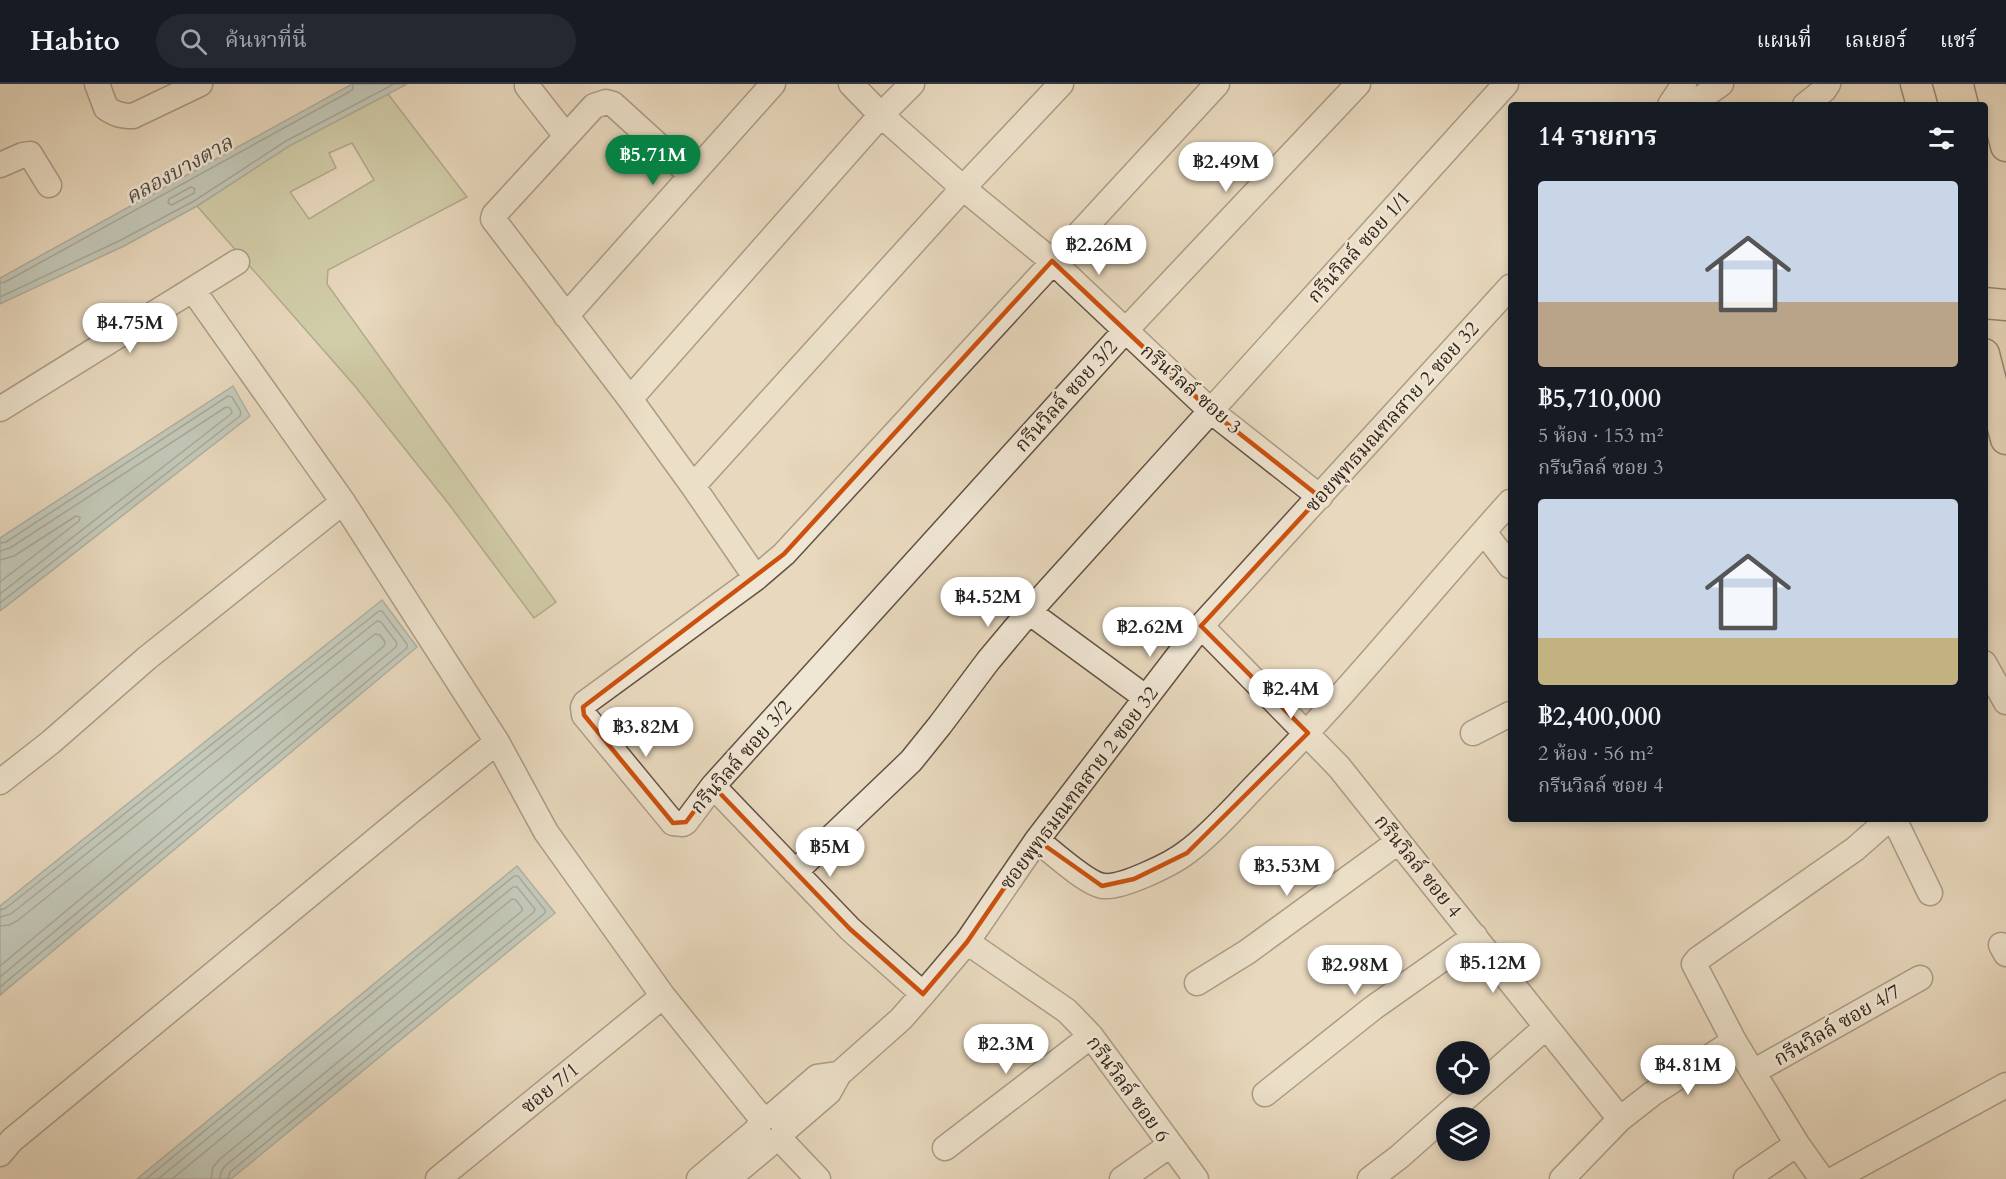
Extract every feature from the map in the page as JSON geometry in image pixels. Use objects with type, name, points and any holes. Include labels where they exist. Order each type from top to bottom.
[{"type":"main road","points":[[1916,84],[1921,102]]},
{"type":"main road","points":[[1990,84],[2006,146]]},
{"type":"main road","points":[[1988,303],[2006,305]]},
{"type":"main road","points":[[1988,364],[2001,398],[2006,439]]},
{"type":"street","points":[[97,84],[105,108],[116,115],[133,116],[200,84]]},
{"type":"street","points":[[566,316],[773,84]]},
{"type":"street","name":"กรีนวิลล์ ซอย 3","points":[[851,84],[881,115],[963,188],[1052,261],[1212,412],[1320,497]]},
{"type":"street","points":[[630,399],[881,115],[912,84]]},
{"type":"street","points":[[693,486],[963,188],[1061,84]]},
{"type":"street","name":"กรีนวิลล์ ซอย 3/2","points":[[1217,84],[784,554],[756,578],[583,707],[584,715],[673,823],[686,822],[713,786],[1125,331],[1358,84]]},
{"type":"street","name":"กรีนวิลล์ ซอย 1/1","points":[[795,872],[911,761],[1029,612],[1506,84]]},
{"type":"street","points":[[1672,102],[1684,84]]},
{"type":"street","points":[[1695,102],[1720,84]]},
{"type":"street","points":[[1808,102],[1828,84]]},
{"type":"street","points":[[527,86],[566,136]]},
{"type":"street","points":[[690,176],[610,102],[594,106],[494,215],[493,219],[630,399],[756,578]]},
{"type":"street","points":[[0,165],[30,153],[49,185]]},
{"type":"street","points":[[0,410],[237,262]]},
{"type":"street","name":"ซอยพุทธมณฑลสาย 2 ซอย 32","points":[[771,1129],[829,1092],[839,1074],[902,1019],[967,942],[1037,840],[1201,626],[1508,289]]},
{"type":"street","points":[[192,290],[343,502],[497,742],[546,832],[663,996],[771,1129],[819,1179]]},
{"type":"street","points":[[0,782],[51,742],[147,657],[343,502]]},
{"type":"street","points":[[1037,840],[1090,881],[1102,886],[1114,886],[1134,879],[1187,853],[1308,733],[1508,504]]},
{"type":"street","points":[[1484,532],[1508,563]]},
{"type":"street","points":[[1029,612],[1145,697]]},
{"type":"street","name":"กรีนวิลล์ ซอย 4","points":[[1201,626],[1339,767],[1620,1119]]},
{"type":"street","points":[[1988,670],[2006,702]]},
{"type":"street","points":[[1473,733],[1508,715]]},
{"type":"street","points":[[4,1140],[497,742]]},
{"type":"street","points":[[713,786],[850,928],[923,994]]},
{"type":"street","points":[[1822,1179],[1797,1144],[1734,1041],[1695,967],[1696,961],[1855,849],[1885,822]]},
{"type":"street","points":[[1895,822],[1930,893]]},
{"type":"street","points":[[1197,983],[1247,952],[1398,842]]},
{"type":"street","points":[[1265,1094],[1373,1008],[1475,936]]},
{"type":"street","name":"กรีนวิลล์ ซอย 6","points":[[967,942],[1067,1011],[1091,1036],[1196,1179]]},
{"type":"street","name":"กรีนวิลล์ ซอย 4/7","points":[[1753,1072],[1920,978]]},
{"type":"street","name":"ซอย 7/1","points":[[438,1179],[663,996]]},
{"type":"street","points":[[1370,1179],[1399,1157],[1546,1027]]},
{"type":"street","points":[[945,1148],[1091,1036]]},
{"type":"street","points":[[1562,1179],[1620,1119],[1652,1094],[1734,1041]]},
{"type":"street","points":[[1834,1179],[2006,1085]]},
{"type":"street","points":[[699,1179],[771,1129]]},
{"type":"street","points":[[728,1179],[771,1129]]},
{"type":"street","points":[[1746,1179],[1797,1144]]},
{"type":"street","points":[[1122,1179],[1170,1145]]},
{"type":"highlighted area","points":[[1052,261],[1212,412],[1320,497],[1201,626],[1308,733],[1187,853],[1134,879],[1102,886],[1037,840],[967,942],[923,994],[850,929],[713,786],[686,822],[673,823],[584,715],[583,707],[784,554]]},
{"type":"green space","points":[[388,94],[467,197],[328,270],[327,284],[556,602],[534,618],[448,503],[354,385],[197,206],[289,146]],"holes":[[[352,143],[374,180],[309,219],[290,192],[336,168],[329,153]]]},
{"type":"water","points":[[352,84],[407,84],[289,146],[197,206],[124,246],[0,304],[0,278]]},
{"type":"water","points":[[233,386],[250,416],[0,611],[0,538]]},
{"type":"water","points":[[382,600],[417,647],[0,995],[0,906]]},
{"type":"water","points":[[517,866],[555,913],[231,1179],[137,1179]]},
{"type":"water label","name":"คลองบางตาล","points":[[179,170]]}]
